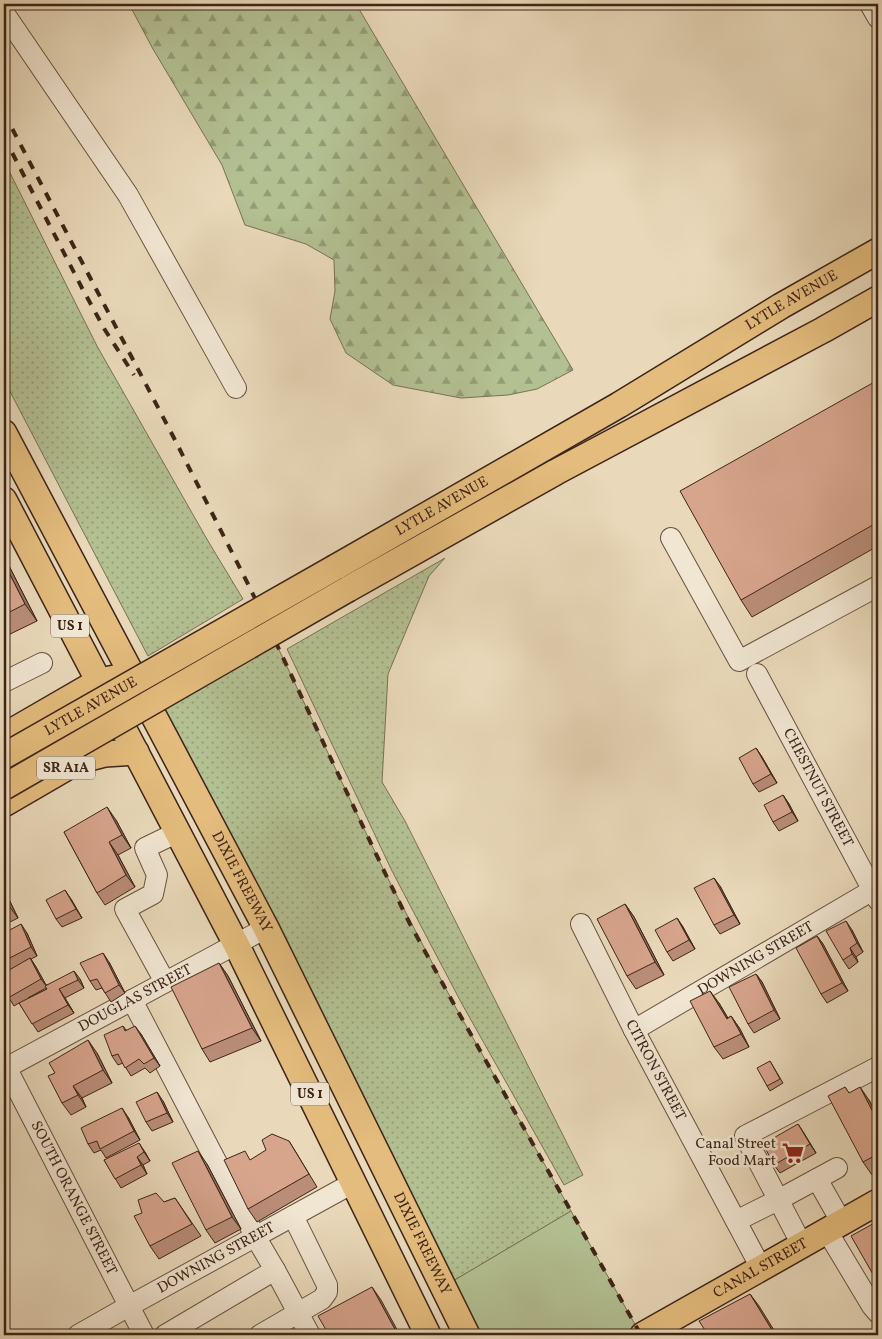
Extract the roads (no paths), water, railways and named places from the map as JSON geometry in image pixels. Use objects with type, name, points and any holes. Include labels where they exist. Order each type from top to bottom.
[{"type":"main road","name":"LYTLE AVENUE","points":[[4,756],[619,405],[781,306],[878,251]]},
{"type":"main road","name":"LYTLE AVENUE","points":[[4,787],[556,472],[878,299]]},
{"type":"main road","name":"DIXIE FREEWAY","points":[[4,433],[303,1000],[467,1335]]},
{"type":"main road","name":"US 1","points":[[4,500],[236,944],[428,1335]]},
{"type":"main road","points":[[4,736],[99,681],[116,678],[135,681],[129,704],[120,721],[104,741],[78,761]]},
{"type":"main road","name":"SR A1A","points":[[4,804],[78,761],[105,754],[136,752]]},
{"type":"main road","name":"CANAL STREET","points":[[643,1335],[878,1202]]},
{"type":"street","points":[[870,4],[878,18]]},
{"type":"street","points":[[4,13],[128,195],[236,388]]},
{"type":"street","points":[[671,538],[739,661],[878,586]]},
{"type":"street","points":[[4,682],[42,663]]},
{"type":"street","name":"CHESTNUT STREET","points":[[757,674],[876,892]]},
{"type":"street","points":[[165,982],[125,910],[153,894],[157,874],[141,841],[178,832]]},
{"type":"street","name":"DOWNING STREET","points":[[634,1030],[876,892]]},
{"type":"street","name":"CITRON STREET","points":[[581,924],[634,1030],[761,1268]]},
{"type":"street","name":"DOUGLAS STREET","points":[[5,1066],[266,928]]},
{"type":"street","points":[[132,1000],[255,1236],[310,1335]]},
{"type":"street","name":"SOUTH ORANGE STREET","points":[[5,1066],[144,1335]]},
{"type":"street","points":[[802,1245],[744,1136],[876,1073]]},
{"type":"street","points":[[736,1221],[837,1168]]},
{"type":"street","points":[[817,1179],[834,1227],[872,1306],[878,1312]]},
{"type":"street","name":"DOWNING STREET","points":[[78,1335],[353,1183]]},
{"type":"street","points":[[260,1335],[322,1299],[327,1292],[327,1285],[293,1216]]},
{"type":"street","points":[[165,1335],[275,1270]]},
{"type":"railway","points":[[4,113],[250,588],[410,924],[641,1335]]},
{"type":"railway","points":[[4,137],[82,288],[105,330],[134,375]]},
{"type":"place","name":"Canal Street Food Mart","points":[[793,1153]]}]
